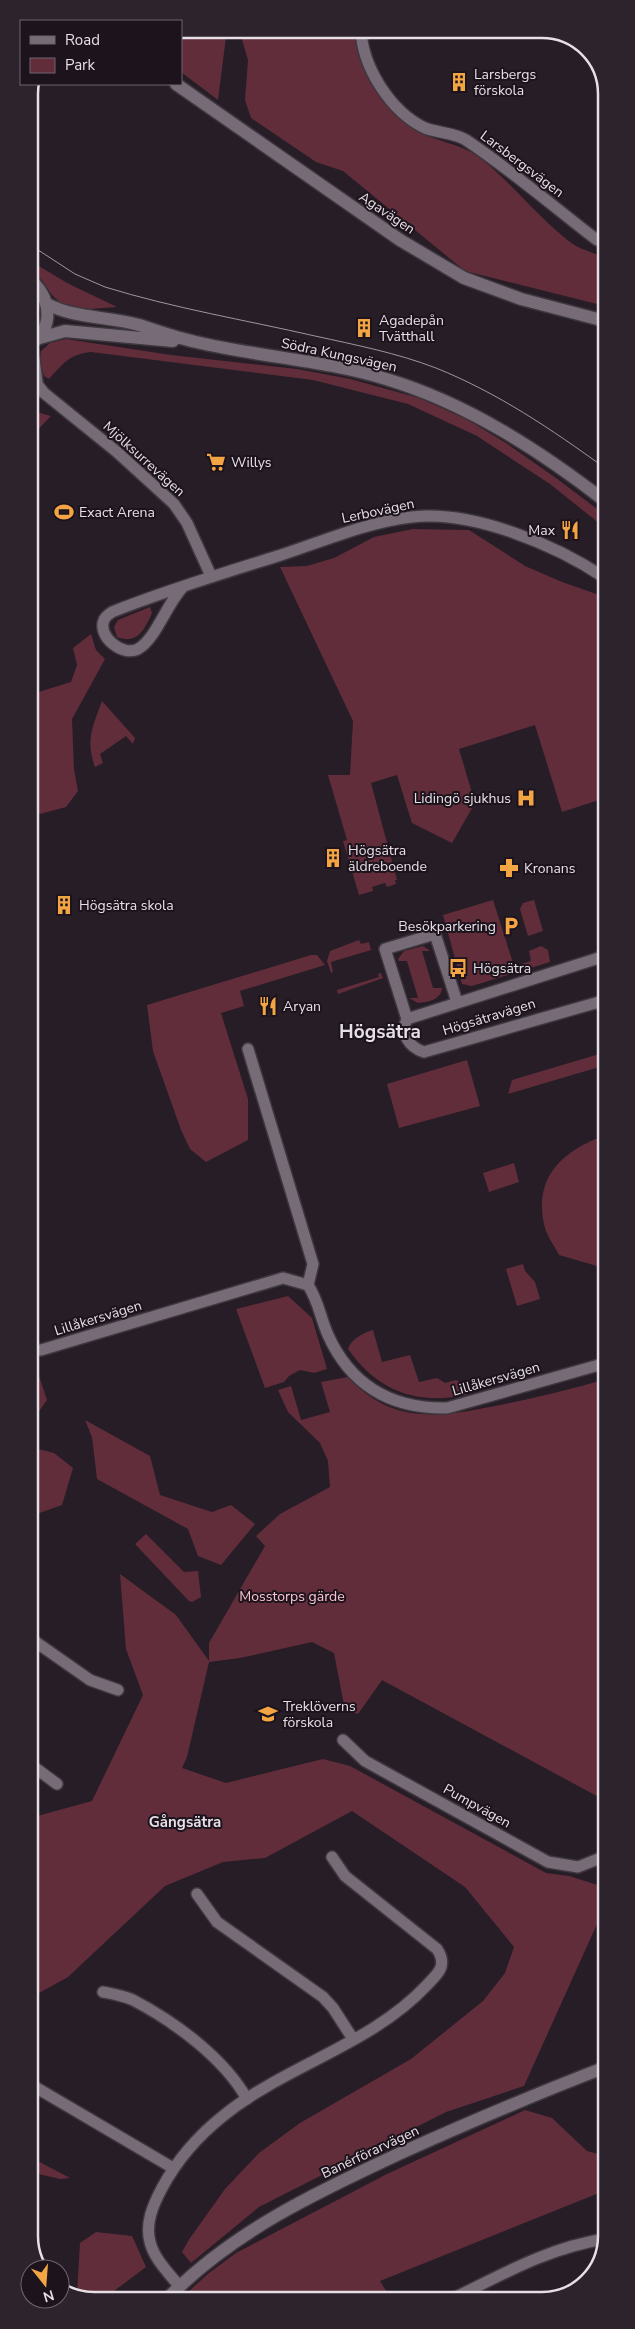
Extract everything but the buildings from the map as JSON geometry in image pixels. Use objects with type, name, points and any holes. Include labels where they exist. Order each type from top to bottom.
[{"type":"street","name":"Larsbergsvägen","points":[[363,38],[370,66],[386,93],[405,115],[427,128],[464,138],[597,240]]},
{"type":"street","name":"Agavägen","points":[[177,85],[400,240],[464,278],[521,299],[598,319]]},
{"type":"street","points":[[38,287],[47,304],[46,323],[38,334]]},
{"type":"street","name":"Södra Kungsvägen","points":[[47,304],[67,313],[129,322],[196,342]]},
{"type":"street","name":"Södra Kungsvägen","points":[[38,340],[65,331],[196,342],[341,368],[384,378],[428,393],[499,428],[598,496]]},
{"type":"street","name":"Mjölksurrevägen","points":[[38,385],[44,393],[117,452],[174,504],[187,523],[211,576]]},
{"type":"street","name":"Lerbovägen","points":[[183,587],[172,598],[148,640],[142,646],[132,651],[123,650],[110,642],[103,624],[104,619],[112,612],[211,576],[291,552],[353,530],[413,516],[462,518],[493,526],[566,555],[598,574]]},
{"type":"street","name":"Högsätravägen","points":[[458,1002],[435,934],[385,949],[407,1018],[404,1026],[406,1038],[415,1049],[424,1052],[598,1002]]},
{"type":"street","name":"Högsätravägen","points":[[407,1018],[598,958]]},
{"type":"street","points":[[248,1049],[313,1264],[308,1285]]},
{"type":"street","name":"Lillåkersvägen","points":[[40,1350],[283,1278],[308,1285],[317,1298],[327,1333],[347,1367],[364,1384],[381,1395],[408,1405],[421,1408],[455,1406],[598,1365]]},
{"type":"street","points":[[38,1644],[90,1680],[118,1690]]},
{"type":"street","name":"Pumpvägen","points":[[343,1740],[365,1761],[548,1862],[578,1867],[598,1858]]},
{"type":"street","points":[[38,1770],[57,1784]]},
{"type":"street","points":[[180,2286],[156,2257],[150,2244],[148,2229],[155,2200],[173,2168],[203,2134],[247,2099],[376,2026],[417,1995],[439,1972],[442,1960],[437,1950],[345,1876],[332,1857]]},
{"type":"street","points":[[197,1894],[217,1922],[322,1997],[338,2015],[353,2039]]},
{"type":"street","points":[[104,1992],[131,1999],[155,2013],[205,2048],[226,2068],[247,2099]]},
{"type":"street","name":"Banérförarvägen","points":[[175,2291],[250,2232],[289,2208],[434,2138],[534,2094],[598,2069]]},
{"type":"street","points":[[38,2089],[173,2168]]},
{"type":"street","points":[[467,2292],[533,2259],[597,2241]]},
{"type":"green space","points":[[182,38],[226,38],[218,100],[182,73]]},
{"type":"green space","points":[[242,38],[355,38],[360,58],[373,87],[392,112],[403,122],[415,130],[468,150],[476,155],[559,233],[580,248],[598,255],[598,304],[465,271],[343,171],[316,162],[251,118],[245,100],[248,60]]},
{"type":"green space","points":[[38,265],[67,283],[117,307],[90,309],[64,306],[52,295],[38,277]]},
{"type":"green space","points":[[66,339],[171,355],[297,369],[350,379],[419,398],[466,419],[506,443],[598,510],[598,522],[550,484],[477,436],[408,404],[313,380],[91,352],[72,358],[63,364],[49,379],[44,376],[40,361],[41,351],[50,343]]},
{"type":"green space","points":[[38,412],[51,416],[38,430]]},
{"type":"green space","points":[[413,529],[469,530],[525,566],[598,595],[598,800],[562,812],[535,725],[459,749],[475,803],[452,843],[412,823],[397,775],[371,783],[397,880],[395,880],[396,884],[387,887],[385,883],[372,887],[373,891],[359,895],[343,841],[347,840],[328,775],[350,775],[353,721],[280,567],[307,566],[334,558],[374,537]]},
{"type":"green space","points":[[150,607],[152,613],[139,634],[130,639],[117,637],[114,627],[118,620]]},
{"type":"green space","points":[[91,634],[96,650],[105,659],[72,719],[74,770],[78,791],[66,807],[38,815],[38,692],[71,682],[77,665],[73,648]]},
{"type":"green space","points":[[102,701],[135,738],[133,744],[126,736],[100,754],[103,763],[95,767],[90,741]]},
{"type":"green space","points":[[493,900],[514,966],[531,961],[529,951],[541,946],[548,950],[550,962],[472,986],[462,984],[443,915]]},
{"type":"green space","points":[[534,900],[543,931],[528,936],[520,909],[523,903]]},
{"type":"green space","points":[[359,940],[361,944],[369,942],[371,950],[331,962],[333,972],[331,973],[327,961],[330,951]]},
{"type":"green space","points":[[423,946],[430,951],[422,951],[433,988],[442,988],[437,998],[418,1003],[409,998],[418,998],[407,961],[399,961],[398,959],[404,951]]},
{"type":"green space","points":[[311,955],[317,955],[325,965],[240,991],[244,1006],[221,1013],[248,1099],[248,1140],[206,1162],[190,1149],[181,1130],[153,1051],[147,1005]]},
{"type":"green space","points":[[381,973],[383,978],[338,994],[337,990],[379,977],[378,974]]},
{"type":"green space","points":[[598,1054],[598,1067],[508,1094],[512,1080]]},
{"type":"green space","points":[[467,1060],[480,1106],[399,1128],[387,1084]]},
{"type":"green space","points":[[598,1138],[597,1266],[559,1255],[546,1231],[542,1213],[543,1196],[547,1182],[554,1170],[563,1159],[576,1149]]},
{"type":"green space","points":[[514,1163],[519,1182],[489,1192],[483,1173]]},
{"type":"green space","points":[[523,1264],[525,1271],[535,1282],[540,1299],[517,1306],[506,1269]]},
{"type":"green space","points":[[288,1296],[312,1318],[327,1369],[314,1373],[300,1370],[289,1376],[284,1382],[265,1388],[236,1309]]},
{"type":"green space","points":[[373,1330],[382,1362],[410,1355],[419,1382],[437,1378],[445,1383],[456,1380],[463,1384],[466,1395],[430,1398],[399,1392],[385,1385],[372,1375],[348,1349],[358,1337]]},
{"type":"green space","points":[[38,1373],[47,1400],[38,1413]]},
{"type":"green space","name":"Mosstorps gärde","points":[[348,1377],[366,1393],[384,1404],[402,1411],[442,1414],[462,1412],[543,1396],[598,1381],[598,1797],[382,1680],[358,1714],[345,1710],[334,1653],[312,1642],[240,1658],[209,1662],[187,1757],[182,1768],[226,1783],[323,1759],[350,1766],[546,1873],[569,1876],[598,1885],[598,1922],[524,2086],[446,2112],[259,2207],[191,2263],[182,2252],[190,2238],[225,2189],[259,2153],[300,2123],[411,2059],[483,2001],[505,1973],[514,1947],[465,1887],[352,1811],[265,1858],[223,1862],[165,1886],[68,1977],[38,1994],[38,1816],[92,1801],[143,1695],[126,1649],[120,1574],[176,1615],[209,1661],[209,1643],[265,1546],[256,1536],[280,1514],[330,1487],[328,1461],[320,1443],[288,1412],[278,1390],[291,1386],[301,1420],[330,1412],[321,1382]]},
{"type":"green space","points":[[85,1420],[150,1456],[160,1495],[212,1512],[231,1505],[255,1524],[221,1565],[198,1556],[188,1529],[97,1479],[92,1437]]},
{"type":"green space","points":[[38,1449],[54,1453],[73,1468],[62,1505],[38,1514]]},
{"type":"green space","points":[[146,1534],[184,1572],[198,1571],[201,1597],[192,1602],[189,1601],[135,1544]]},
{"type":"green space","points":[[525,2110],[552,2118],[587,2151],[598,2154],[598,2193],[380,2281],[387,2292],[189,2291],[236,2253],[387,2174]]},
{"type":"green space","points":[[38,2161],[70,2178],[60,2179],[38,2174]]},
{"type":"green space","points":[[96,2232],[132,2236],[146,2267],[114,2291],[79,2290],[77,2289],[80,2243]]},
{"type":"tram line","points":[[38,250],[75,274],[105,287],[183,308],[376,350],[436,368],[502,400],[565,439],[598,463]]},
{"type":"place","name":"Larsbergs förskola","points":[[459,82]]},
{"type":"place","name":"Agadepån Tvätthall","points":[[364,328]]},
{"type":"place","name":"Willys","points":[[216,462]]},
{"type":"place","name":"Exact Arena","points":[[64,512]]},
{"type":"place","name":"Max","points":[[570,530]]},
{"type":"place","name":"Lidingö sjukhus","points":[[526,798]]},
{"type":"place","name":"Högsätra äldreboende","points":[[333,858]]},
{"type":"place","name":"Kronans","points":[[509,868]]},
{"type":"place","name":"Högsätra skola","points":[[64,905]]},
{"type":"place","name":"Besökparkering","points":[[511,926]]},
{"type":"place","name":"Högsätra","points":[[458,968]]},
{"type":"place","name":"Aryan","points":[[268,1006]]},
{"type":"place","name":"Treklöverns förskola","points":[[268,1714]]},
{"type":"district","name":"Högsätra","points":[[380,1032]]},
{"type":"district","name":"Gångsätra","points":[[185,1822]]}]
